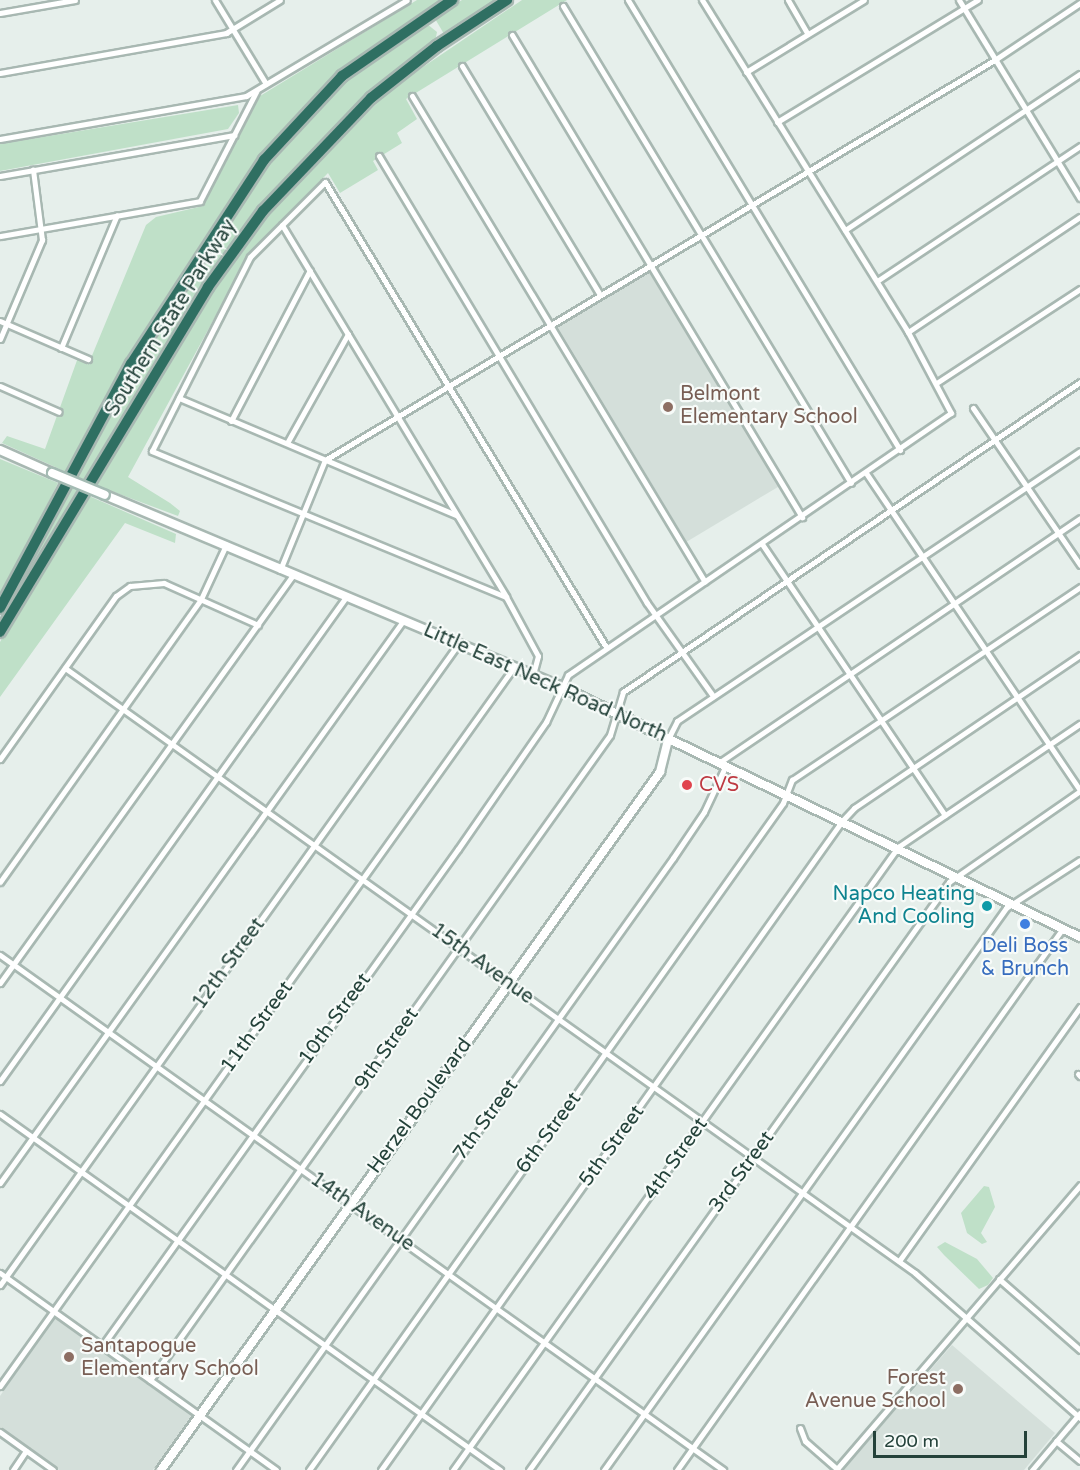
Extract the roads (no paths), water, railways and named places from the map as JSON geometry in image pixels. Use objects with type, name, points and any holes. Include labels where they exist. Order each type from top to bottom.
[{"type":"highway","name":"Southern State Parkway","points":[[0,608],[138,352],[264,160],[347,72],[452,0]]},
{"type":"highway","name":"Southern State Parkway","points":[[0,632],[204,293],[263,211],[371,98],[443,42],[507,0]]},
{"type":"main road","name":"Little East Neck Road North","points":[[0,450],[533,675],[785,793],[1063,928],[1078,933]]},
{"type":"main road","name":"Herzel Boulevard","points":[[161,1470],[660,772],[668,739]]},
{"type":"street","points":[[0,13],[75,0]]},
{"type":"street","points":[[215,0],[266,84]]},
{"type":"street","points":[[0,73],[233,30],[279,0]]},
{"type":"street","points":[[0,139],[246,96],[407,0]]},
{"type":"street","points":[[628,0],[900,450]]},
{"type":"street","points":[[702,0],[938,382],[1080,289]]},
{"type":"street","points":[[788,0],[808,34]]},
{"type":"street","points":[[746,72],[864,0]]},
{"type":"street","points":[[959,0],[1080,198]]},
{"type":"street","points":[[777,122],[978,0]]},
{"type":"street","points":[[280,570],[325,460],[750,202],[996,59],[1080,3]]},
{"type":"street","points":[[563,6],[851,483]]},
{"type":"street","points":[[512,35],[802,516]]},
{"type":"street","points":[[462,66],[599,293]]},
{"type":"street","points":[[846,230],[1080,74]]},
{"type":"street","points":[[0,236],[200,201],[257,91]]},
{"type":"street","points":[[412,96],[705,582]]},
{"type":"street","points":[[0,176],[234,135]]},
{"type":"street","points":[[877,281],[1080,146]]},
{"type":"street","points":[[379,156],[656,614],[713,696]]},
{"type":"street","points":[[0,339],[44,228],[33,170]]},
{"type":"street","points":[[506,597],[152,451],[250,257],[325,182],[606,647]]},
{"type":"street","points":[[61,348],[117,215]]},
{"type":"street","points":[[908,332],[1080,217]]},
{"type":"street","points":[[282,225],[506,597],[538,656],[533,675]]},
{"type":"street","points":[[231,421],[309,270]]},
{"type":"street","points":[[0,321],[88,359]]},
{"type":"street","points":[[287,443],[348,334]]},
{"type":"street","name":"10th Street","points":[[102,1346],[546,722],[568,675],[951,413],[938,382]]},
{"type":"street","name":"9th Street","points":[[150,1380],[610,735],[623,692],[1080,382]]},
{"type":"street","points":[[0,386],[59,412]]},
{"type":"street","points":[[179,398],[457,516]]},
{"type":"street","points":[[974,408],[1080,565]]},
{"type":"street","points":[[668,739],[677,721],[1080,451]]},
{"type":"street","points":[[866,473],[1080,790]]},
{"type":"street","points":[[723,764],[850,673],[1080,518]]},
{"type":"street","points":[[762,544],[819,625],[945,815]]},
{"type":"street","points":[[0,882],[201,599],[226,545]]},
{"type":"street","points":[[0,983],[293,575]]},
{"type":"street","points":[[0,759],[116,596],[130,586],[154,581],[258,625]]},
{"type":"street","name":"6th Street","points":[[309,1470],[783,803],[792,780],[1080,587]]},
{"type":"street","points":[[0,1081],[346,597]]},
{"type":"street","points":[[0,1183],[403,621]]},
{"type":"street","name":"12th Street","points":[[0,1285],[3,1275],[81,1171],[459,643]]},
{"type":"street","name":"5th Street","points":[[381,1470],[842,821],[913,767],[1080,655]]},
{"type":"street","name":"11th Street","points":[[0,1386],[514,667]]},
{"type":"street","name":"15th Avenue","points":[[65,668],[899,1261],[1079,1416]]},
{"type":"street","points":[[898,847],[1080,724]]},
{"type":"street","name":"7th Street","points":[[236,1470],[704,813],[723,764]]},
{"type":"street","name":"3rd Street","points":[[529,1470],[956,875],[1080,790]]},
{"type":"street","name":"4th Street","points":[[453,1470],[898,847]]},
{"type":"street","points":[[604,1470],[1005,909],[1080,860]]},
{"type":"street","points":[[677,1470],[1063,928]]},
{"type":"street","name":"14th Avenue","points":[[0,955],[723,1470]]},
{"type":"street","points":[[899,1261],[1080,1007]]},
{"type":"street","points":[[0,1114],[500,1470]]},
{"type":"street","points":[[800,1428],[804,1441],[837,1469],[1080,1185]]},
{"type":"street","points":[[3,1275],[276,1470]]},
{"type":"street","points":[[999,1279],[1080,1350]]},
{"type":"street","points":[[1032,1470],[1079,1416]]},
{"type":"street","points":[[0,1432],[53,1470]]},
{"type":"street","points":[[1056,1441],[1080,1461]]},
{"type":"street","points":[[13,1470],[26,1451]]},
{"type":"place","name":"Belmont Elementary School","points":[[668,407]]},
{"type":"place","name":"CVS","points":[[687,785]]},
{"type":"place","name":"Napco Heating And Cooling","points":[[987,906]]},
{"type":"place","name":"Deli Boss & Brunch","points":[[1025,924]]},
{"type":"place","name":"Santapogue Elementary School","points":[[69,1357]]},
{"type":"place","name":"Forest Avenue School","points":[[958,1389]]}]
